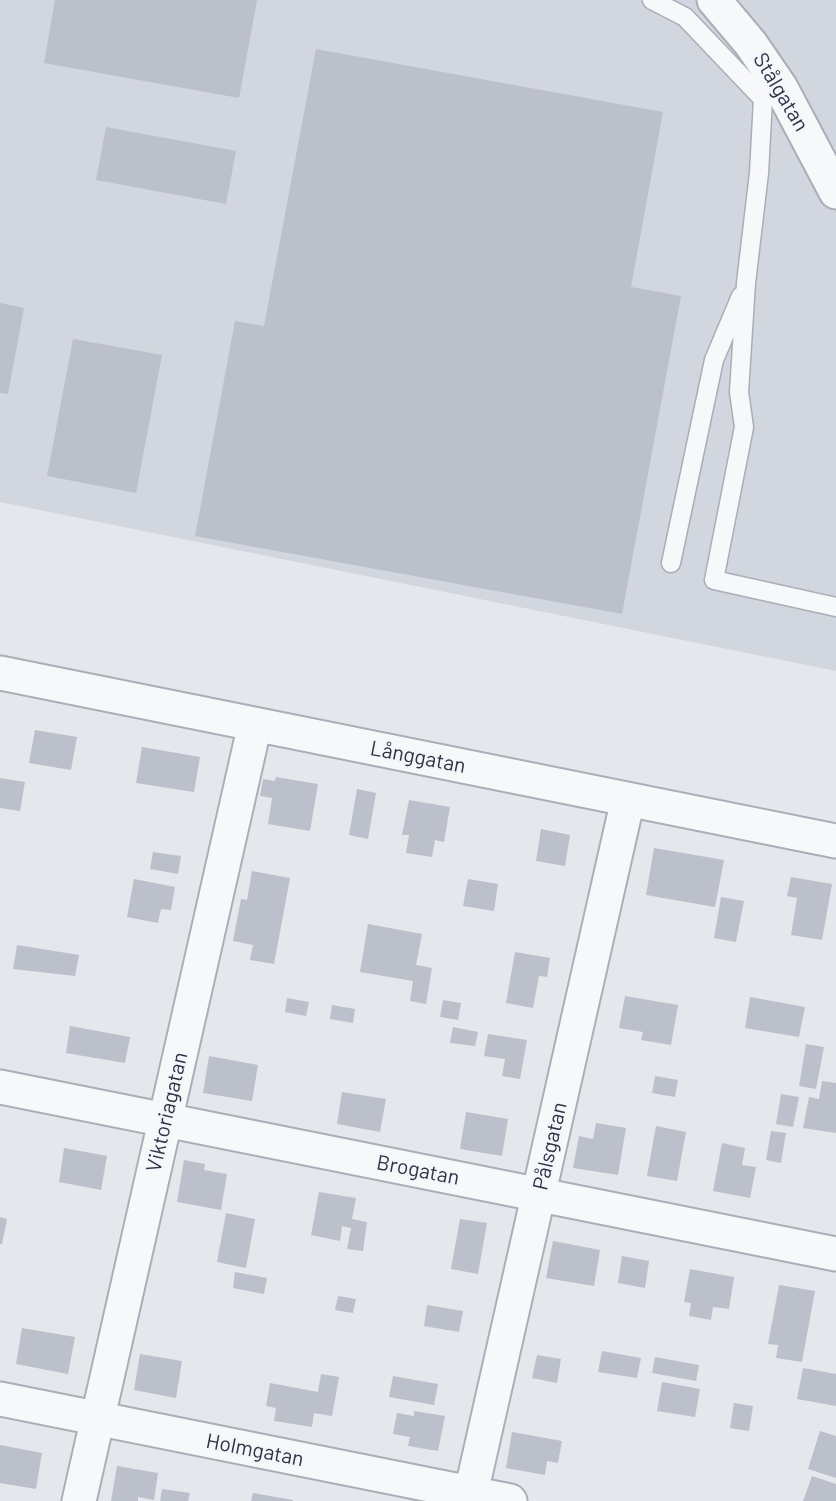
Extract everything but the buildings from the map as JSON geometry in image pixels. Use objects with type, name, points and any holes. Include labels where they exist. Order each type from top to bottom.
[{"type":"street","name":"Stålgatan","points":[[715,0],[751,44],[781,88],[836,192]]},
{"type":"street","name":"Långgatan","points":[[0,673],[836,841]]},
{"type":"street","name":"Viktoriagatan","points":[[79,1501],[255,724]]},
{"type":"street","name":"Pålsgatan","points":[[471,1493],[628,799]]},
{"type":"street","name":"Brogatan","points":[[0,1087],[836,1254]]},
{"type":"street","name":"Holmgatan","points":[[0,1399],[510,1501]]},
{"type":"lane","points":[[652,0],[685,18],[763,99],[739,392],[744,427],[714,580],[836,607]]},
{"type":"lane","points":[[671,563],[714,360],[746,283]]},
{"type":"shaded area","points":[[0,0],[836,0],[836,671],[0,502]]}]
